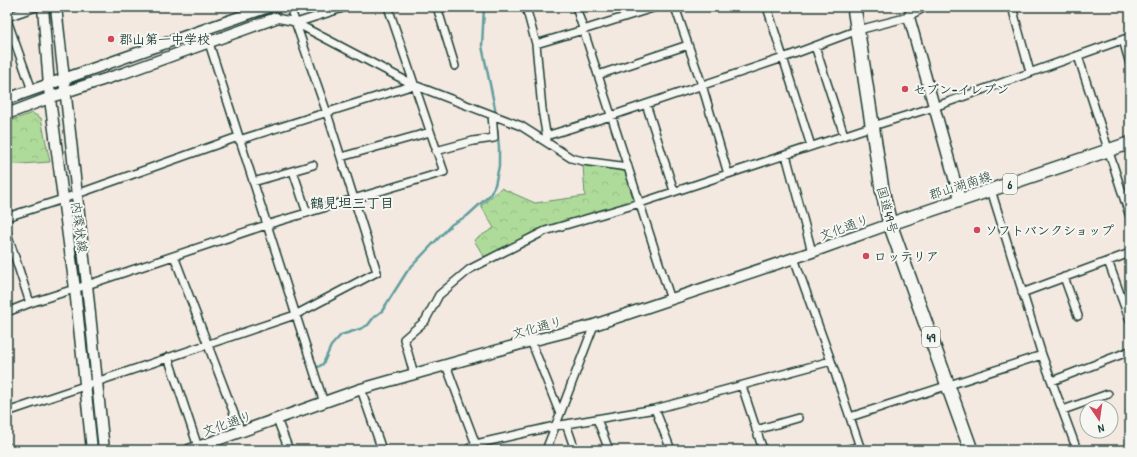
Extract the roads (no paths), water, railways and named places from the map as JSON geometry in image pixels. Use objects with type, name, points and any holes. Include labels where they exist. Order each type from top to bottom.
[{"type":"highway","name":"国道49号","points":[[854,7],[882,189],[890,224],[971,450]]},
{"type":"main road","name":"郡山湖南線","points":[[890,224],[960,199],[1130,143]]},
{"type":"street","points":[[7,17],[36,7]]},
{"type":"street","name":"内環状線","points":[[43,7],[50,98],[62,199],[75,289],[92,450]]},
{"type":"street","name":"内環状線","points":[[56,7],[104,450]]},
{"type":"street","points":[[7,99],[268,7]]},
{"type":"street","points":[[7,412],[295,314],[377,272],[327,113],[290,7]]},
{"type":"street","points":[[296,23],[346,7]]},
{"type":"street","points":[[7,312],[30,303],[266,225],[444,172],[388,7]]},
{"type":"street","points":[[437,7],[455,66]]},
{"type":"street","points":[[526,7],[536,44],[542,109],[547,139]]},
{"type":"street","points":[[576,7],[671,300]]},
{"type":"street","points":[[536,44],[656,7]]},
{"type":"street","points":[[675,7],[702,85],[728,174]]},
{"type":"street","points":[[767,7],[811,146]]},
{"type":"street","points":[[547,139],[783,58],[858,30],[909,17],[911,13],[922,7]]},
{"type":"street","points":[[1012,7],[1030,72]]},
{"type":"street","points":[[241,17],[270,16],[291,20],[414,85],[521,126],[547,139],[571,158],[628,167]]},
{"type":"street","points":[[909,17],[960,199]]},
{"type":"street","points":[[7,114],[65,92],[124,73],[276,18]]},
{"type":"street","points":[[7,20],[32,90]]},
{"type":"street","points":[[203,30],[209,43],[324,403]]},
{"type":"street","points":[[414,374],[404,340],[425,321],[439,295],[470,269],[545,231],[640,203],[844,135],[934,107],[1127,39],[1130,64]]},
{"type":"street","points":[[598,75],[688,45]]},
{"type":"street","points":[[815,46],[844,135]]},
{"type":"street","points":[[1078,56],[1130,217]]},
{"type":"street","points":[[120,60],[124,73]]},
{"type":"street","points":[[7,217],[239,138],[327,113],[414,85]]},
{"type":"street","points":[[646,104],[674,191]]},
{"type":"street","points":[[436,151],[473,141],[494,138],[492,115]]},
{"type":"street","points":[[341,157],[430,132]]},
{"type":"street","points":[[786,155],[812,252]]},
{"type":"street","points":[[253,182],[313,165]]},
{"type":"street","points":[[293,171],[307,213]]},
{"type":"street","points":[[991,190],[1042,355],[1077,450]]},
{"type":"street","name":"文化通り","points":[[194,448],[361,389],[531,341],[594,325],[812,252],[890,224]]},
{"type":"street","points":[[7,233],[30,303]]},
{"type":"street","points":[[1022,292],[1130,253]]},
{"type":"street","points":[[174,256],[241,432]]},
{"type":"street","points":[[794,258],[860,448],[846,450]]},
{"type":"street","points":[[1108,261],[1130,321]]},
{"type":"street","points":[[1064,277],[1078,316]]},
{"type":"street","points":[[546,450],[594,325]]},
{"type":"street","points":[[531,341],[560,414]]},
{"type":"street","points":[[1052,381],[1130,351]]},
{"type":"street","points":[[850,417],[948,384],[1042,355]]},
{"type":"street","points":[[168,357],[194,448]]},
{"type":"street","points":[[467,450],[555,426],[655,409],[831,361]]},
{"type":"street","points":[[446,366],[477,447]]},
{"type":"street","points":[[742,386],[763,450]]},
{"type":"street","points":[[361,389],[382,450]]},
{"type":"street","points":[[1063,410],[1108,394]]},
{"type":"street","points":[[655,409],[671,450]]},
{"type":"street","points":[[756,430],[798,418]]},
{"type":"street","points":[[277,419],[289,450]]},
{"type":"street","points":[[597,419],[609,450]]},
{"type":"street","points":[[566,424],[575,450]]},
{"type":"waterway","points":[[318,367],[323,364],[331,346],[341,335],[368,325],[374,317],[382,311],[408,270],[452,224],[467,216],[490,195],[495,185],[499,166],[499,148],[495,108],[482,46],[484,7]]},
{"type":"place","name":"郡山第一中学校","points":[[111,39]]},
{"type":"place","name":"セブン-イレブン","points":[[905,89]]},
{"type":"place","name":"ソフトバンクショップ","points":[[977,230]]},
{"type":"place","name":"ロッテリア","points":[[866,256]]},
{"type":"district","name":"鶴見坦三丁目","points":[[352,202]]}]
